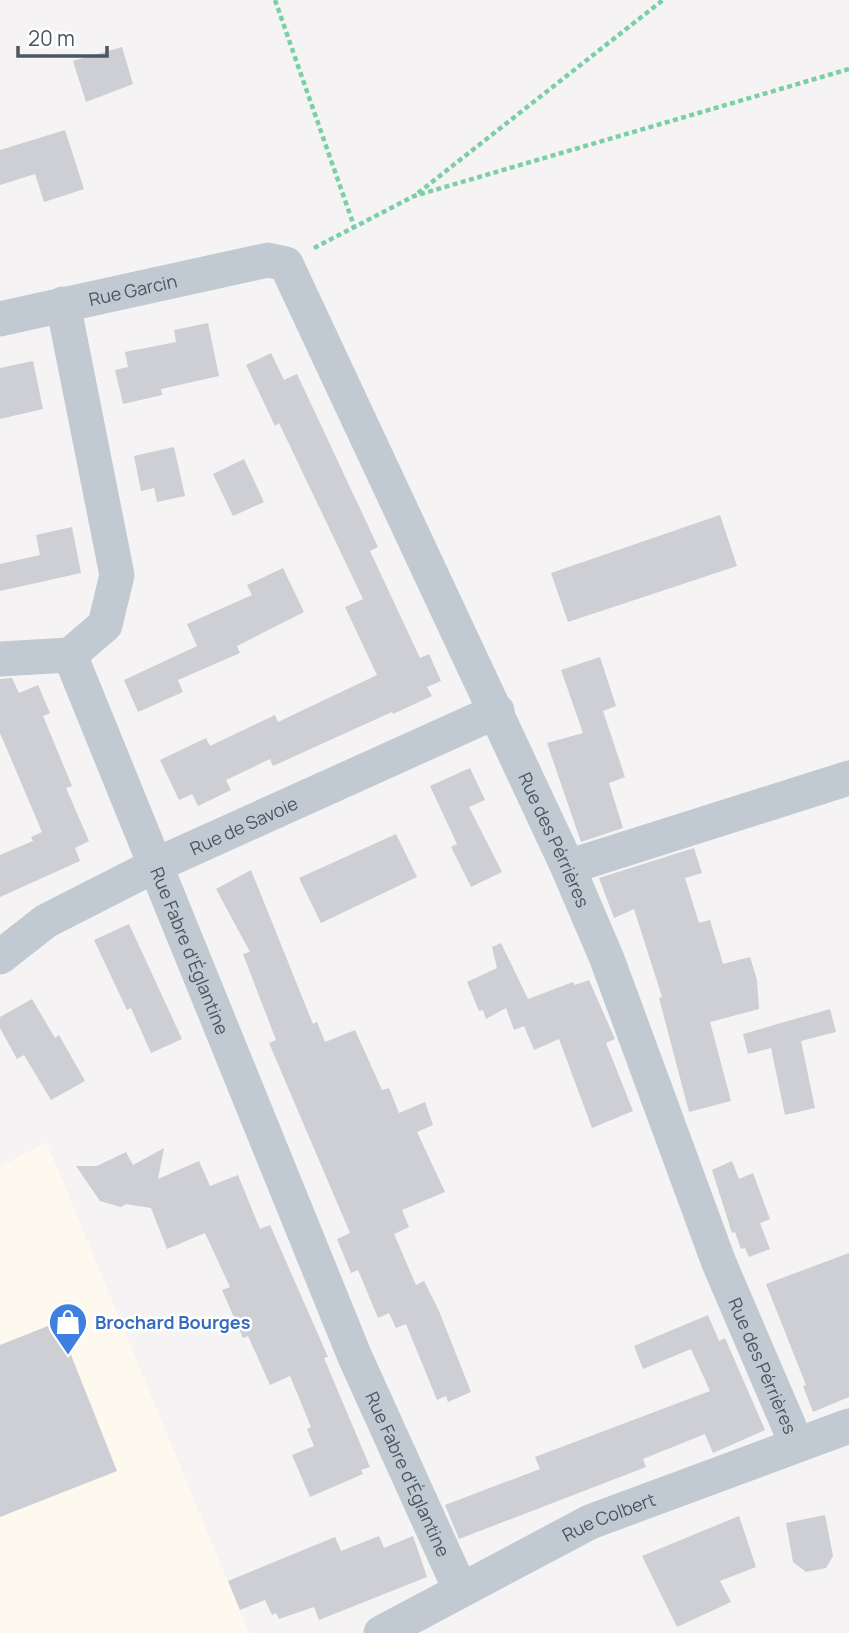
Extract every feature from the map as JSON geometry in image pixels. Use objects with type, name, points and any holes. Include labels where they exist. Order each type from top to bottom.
[{"type":"street","name":"Rue Garcin","points":[[0,319],[277,262]]},
{"type":"street","name":"Rue des Pérrières","points":[[277,262],[498,711],[568,867],[607,959],[719,1263],[797,1445]]},
{"type":"street","points":[[0,659],[70,656],[105,625],[117,575],[63,304]]},
{"type":"street","name":"Rue Fabre d'Églantine","points":[[70,656],[355,1357],[460,1589]]},
{"type":"street","name":"Rue de Savoie","points":[[0,957],[46,921],[156,865],[498,711]]},
{"type":"street","points":[[568,867],[849,778]]},
{"type":"street","name":"Rue Colbert","points":[[381,1633],[590,1521],[849,1426]]},
{"type":"path","points":[[275,0],[354,226]]},
{"type":"path","points":[[414,196],[663,0]]},
{"type":"path","points":[[277,262],[414,196],[849,69]]},
{"type":"shaded area","name":"Brochard Bourges","points":[[46,1142],[249,1633],[0,1633],[0,1167]]},
{"type":"building","points":[[122,47],[133,84],[86,102],[73,61]]},
{"type":"building","points":[[65,130],[84,189],[44,202],[35,174],[0,185],[0,150]]},
{"type":"building","points":[[208,323],[219,376],[161,389],[162,395],[123,404],[115,370],[128,367],[125,352],[176,342],[174,330]]},
{"type":"building","points":[[271,353],[284,380],[297,374],[378,547],[370,551],[420,658],[429,654],[441,681],[427,687],[432,696],[393,714],[392,712],[273,766],[270,759],[226,780],[231,790],[198,806],[192,794],[179,800],[160,760],[206,738],[210,746],[275,715],[278,722],[377,675],[345,607],[363,599],[279,423],[275,426],[246,365]]},
{"type":"building","points":[[33,361],[43,409],[0,419],[0,368]]},
{"type":"building","points":[[174,447],[185,496],[157,502],[154,488],[141,491],[134,456]]},
{"type":"building","points":[[244,459],[264,502],[233,516],[213,474]]},
{"type":"building","points":[[720,515],[737,566],[568,622],[551,573]]},
{"type":"building","points":[[72,527],[81,573],[0,591],[0,564],[40,555],[36,535]]},
{"type":"building","points":[[283,568],[304,612],[237,646],[240,653],[178,680],[183,692],[138,712],[124,680],[197,646],[187,624],[252,595],[247,585]]},
{"type":"building","points":[[600,657],[616,706],[603,711],[625,777],[609,783],[623,828],[581,842],[547,743],[583,733],[561,670]]},
{"type":"building","points":[[12,678],[19,693],[38,685],[50,713],[43,716],[72,786],[66,788],[89,841],[75,848],[80,861],[0,897],[0,855],[33,841],[31,837],[42,832],[0,733],[0,679]]},
{"type":"building","points":[[470,768],[485,800],[469,807],[502,872],[471,887],[451,847],[457,844],[430,786]]},
{"type":"building","points":[[396,834],[417,877],[321,923],[299,878]]},
{"type":"building","points":[[694,848],[702,873],[685,878],[699,923],[710,920],[723,964],[750,957],[757,980],[759,1009],[710,1022],[731,1101],[689,1112],[659,998],[662,997],[634,909],[614,918],[599,878]]},
{"type":"building","points":[[251,870],[313,1024],[317,1022],[325,1042],[355,1030],[382,1090],[389,1088],[399,1113],[425,1102],[433,1125],[417,1132],[445,1192],[402,1210],[409,1227],[394,1234],[416,1285],[424,1281],[439,1311],[471,1392],[448,1402],[446,1396],[437,1400],[406,1324],[396,1328],[389,1313],[378,1318],[358,1270],[351,1273],[337,1239],[350,1233],[269,1043],[276,1040],[243,954],[250,952],[216,889]]},
{"type":"building","points":[[129,924],[182,1039],[151,1053],[131,1008],[127,1010],[94,940]]},
{"type":"building","points":[[501,943],[528,999],[573,982],[575,985],[589,980],[615,1039],[606,1043],[633,1111],[592,1128],[559,1039],[534,1050],[524,1026],[514,1030],[506,1008],[486,1019],[483,1010],[479,1011],[467,982],[497,968],[492,947]]},
{"type":"building","points":[[32,999],[55,1038],[59,1035],[85,1081],[51,1100],[24,1055],[17,1059],[0,1028],[0,1017]]},
{"type":"building","points":[[830,1009],[836,1032],[801,1041],[815,1108],[785,1115],[771,1048],[748,1054],[743,1034]]},
{"type":"building","points":[[164,1148],[158,1179],[199,1161],[210,1186],[238,1175],[260,1229],[270,1225],[328,1357],[324,1358],[370,1467],[361,1470],[363,1474],[310,1497],[292,1455],[314,1446],[307,1429],[311,1427],[290,1376],[270,1385],[248,1336],[243,1338],[222,1290],[230,1287],[205,1233],[167,1249],[151,1208],[126,1204],[121,1207],[100,1201],[76,1166],[97,1166],[126,1152],[133,1165]]},
{"type":"building","points":[[732,1161],[739,1179],[753,1173],[770,1219],[760,1223],[770,1249],[749,1257],[745,1248],[741,1249],[735,1232],[732,1233],[712,1170]]},
{"type":"building","points":[[849,1253],[849,1397],[813,1412],[803,1386],[806,1385],[766,1284]]},
{"type":"building","points":[[708,1315],[719,1341],[725,1338],[765,1430],[713,1453],[705,1434],[643,1459],[646,1467],[459,1539],[445,1505],[540,1469],[535,1457],[710,1391],[691,1349],[643,1369],[634,1346]]},
{"type":"building","points":[[58,1322],[117,1471],[0,1517],[0,1345]]},
{"type":"building","points":[[825,1515],[833,1556],[826,1568],[806,1572],[793,1562],[786,1523]]},
{"type":"building","points":[[739,1516],[756,1567],[720,1581],[731,1602],[677,1627],[642,1556]]},
{"type":"building","points":[[379,1536],[384,1548],[413,1536],[427,1577],[319,1620],[314,1607],[279,1619],[276,1613],[272,1615],[265,1600],[240,1610],[228,1581],[335,1537],[341,1551]]},
{"type":"place","name":"Brochard Bourges","points":[[68,1356]]}]
